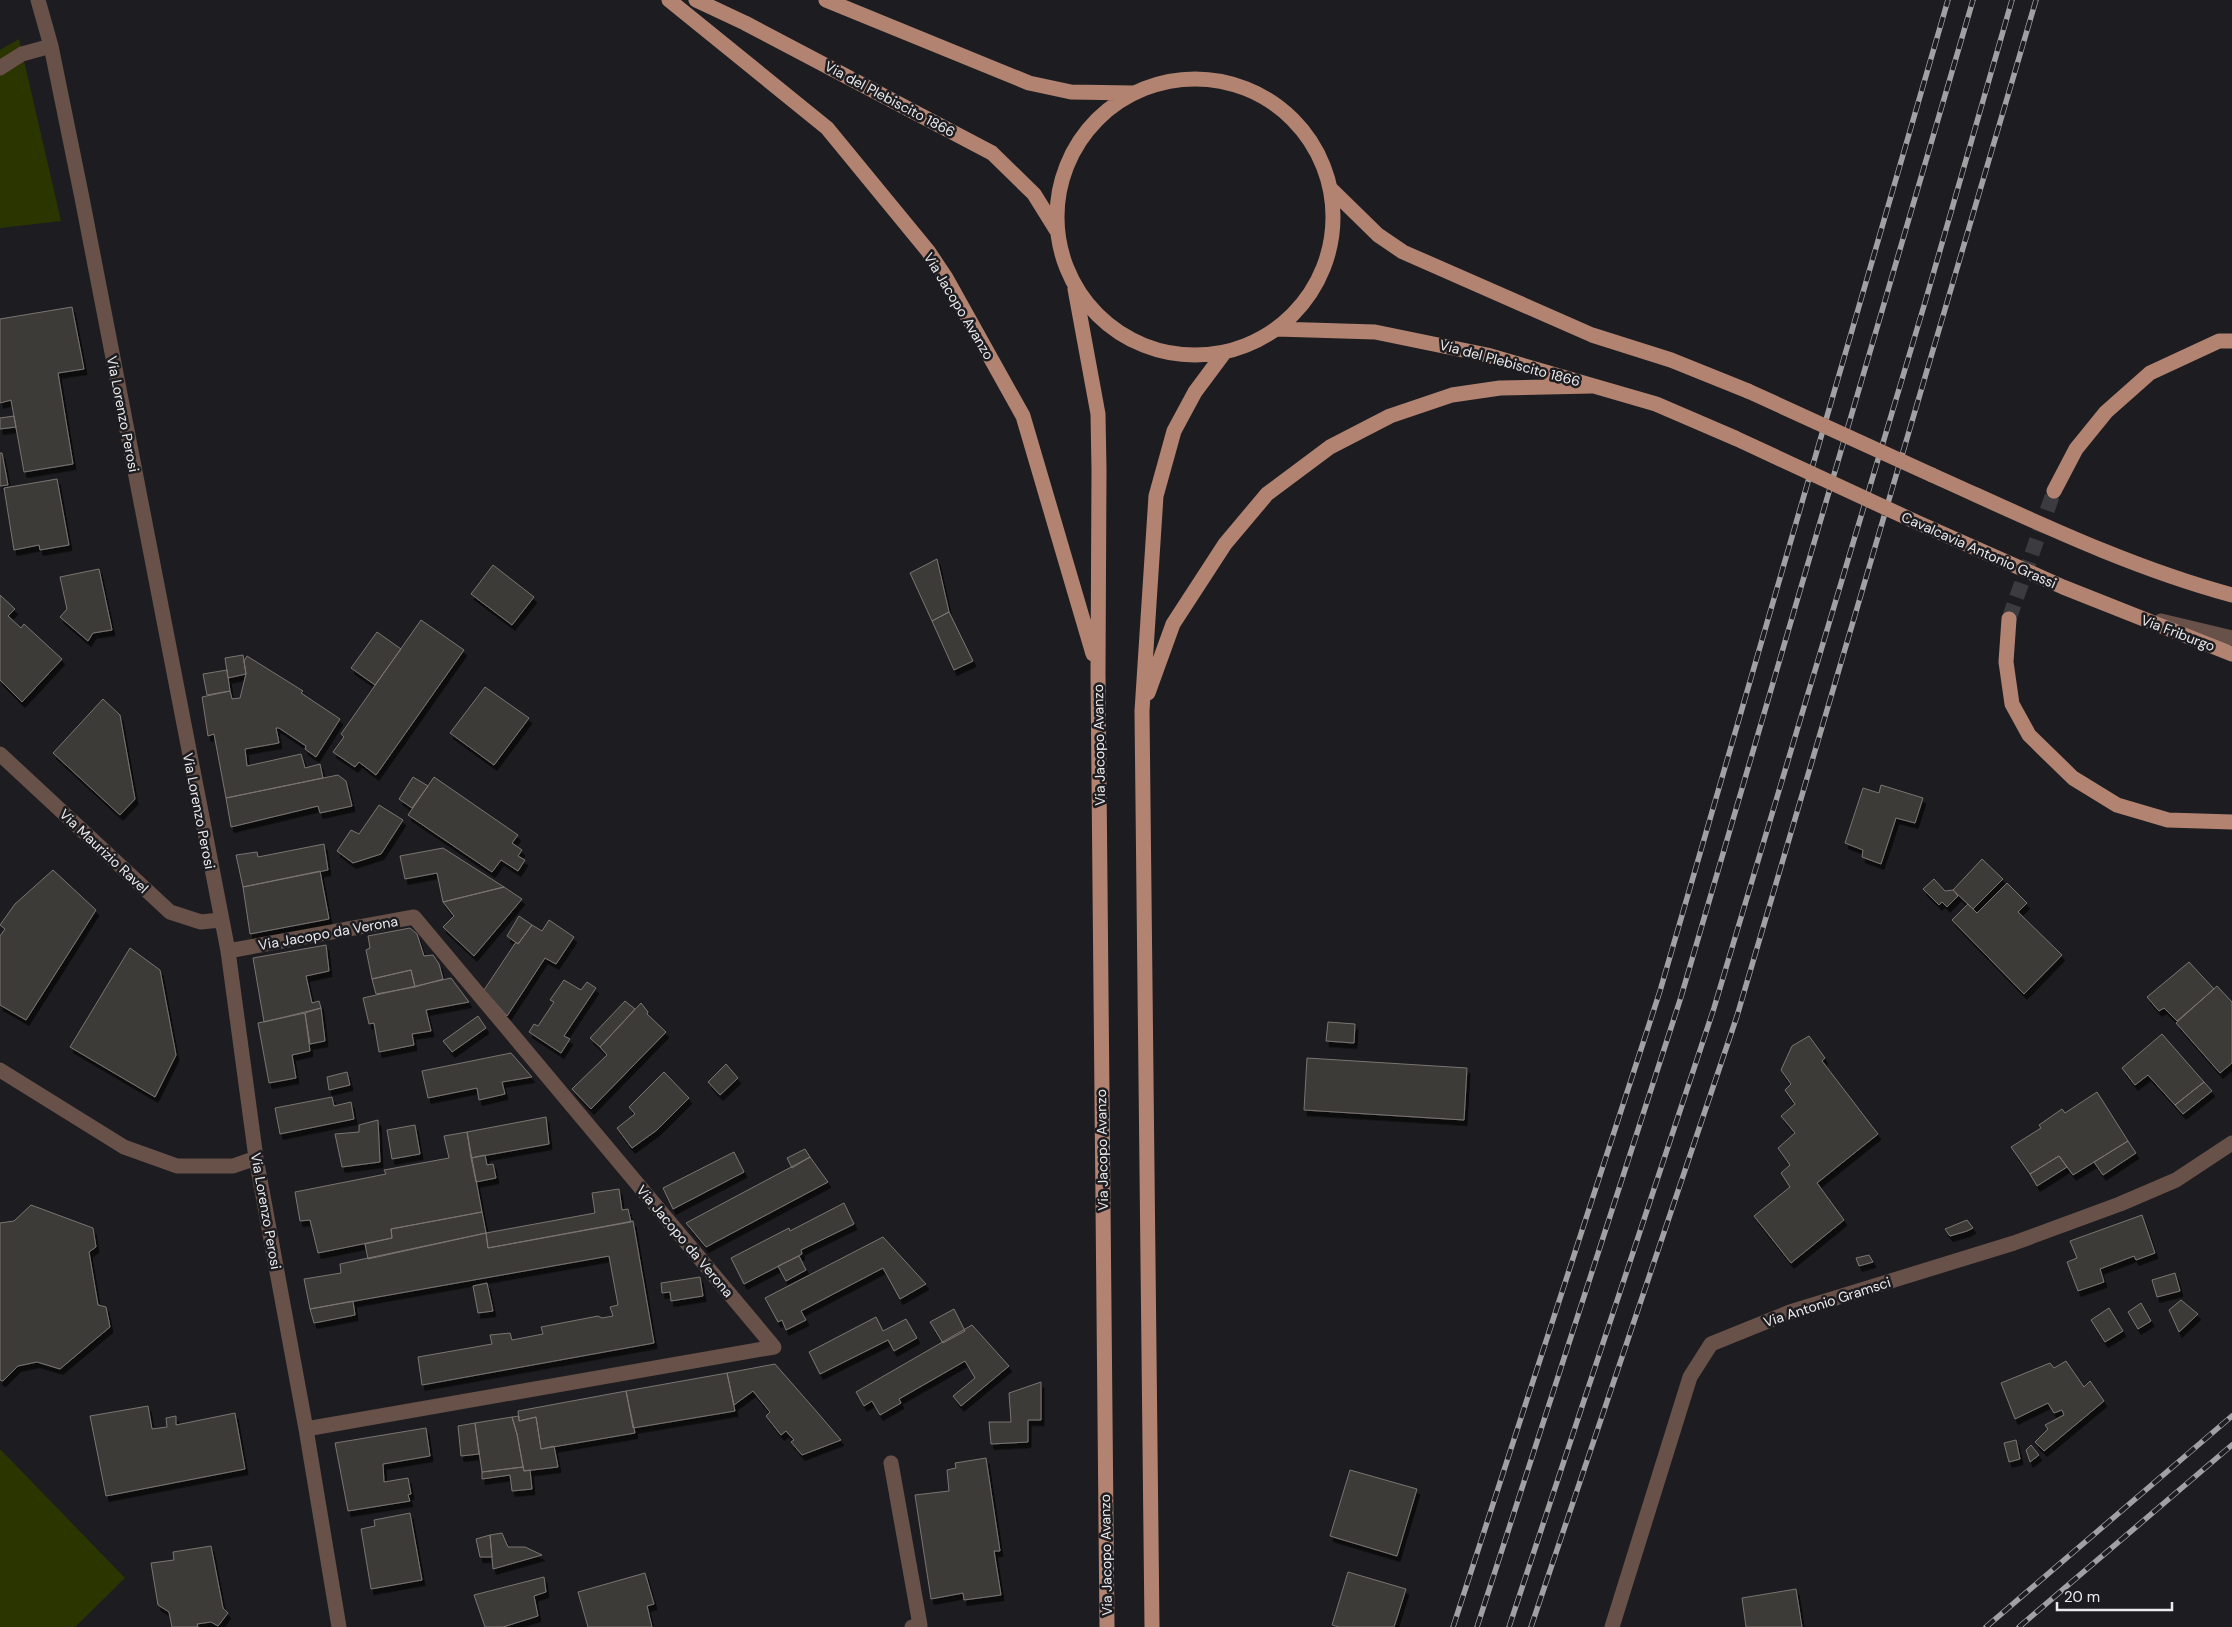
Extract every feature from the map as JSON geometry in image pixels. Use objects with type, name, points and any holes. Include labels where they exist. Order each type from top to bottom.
[{"type":"main road","name":"Via Jacopo Avanzo","points":[[669,0],[827,128],[928,251],[946,278],[1023,416],[1098,673]]},
{"type":"main road","name":"Via del Plebiscito 1866","points":[[696,0],[992,153],[1034,194],[1057,232]]},
{"type":"main road","points":[[826,0],[1029,83],[1071,92],[1133,93]]},
{"type":"main road","points":[[1185,79],[1218,80],[1250,90],[1278,106],[1302,129],[1320,157],[1331,189],[1333,216],[1330,242],[1324,267],[1312,290],[1296,311],[1277,329],[1252,344],[1224,353],[1190,356],[1156,350],[1124,337],[1097,316],[1075,289],[1063,262],[1057,232],[1057,198],[1066,166],[1082,136],[1105,112],[1133,93],[1158,83],[1185,79]]},
{"type":"main road","points":[[1331,189],[1378,235],[1403,252],[1592,335],[1670,360],[1748,391],[2080,542],[2180,581],[2232,595]]},
{"type":"main road","name":"Via Jacopo Avanzo","points":[[1075,289],[1098,414],[1098,673],[1107,1627]]},
{"type":"main road","name":"Via del Plebiscito 1866","points":[[1277,329],[1375,332],[1422,340],[1488,355],[1656,404],[1735,438]]},
{"type":"main road","points":[[2054,491],[2076,448],[2106,412],[2150,373],[2219,341],[2232,341]]},
{"type":"main road","points":[[1152,1627],[1142,711],[1156,496],[1174,431],[1196,392],[1224,353]]},
{"type":"main road","points":[[1142,711],[1173,624],[1225,544],[1267,494],[1330,447],[1390,416],[1452,395],[1500,388],[1592,386]]},
{"type":"main road","name":"Cavalcavia Antonio Grassi","points":[[1735,438],[1914,521],[2124,612]]},
{"type":"main road","name":"Via Friburgo","points":[[2124,612],[2232,654]]},
{"type":"main road","points":[[2009,619],[2006,662],[2012,704],[2029,735],[2074,778],[2116,805],[2168,820],[2232,822]]},
{"type":"street","name":"Via Lorenzo Perosi","points":[[38,0],[50,46],[82,198],[220,920],[228,951],[256,1158],[306,1429],[339,1627]]},
{"type":"street","points":[[0,68],[22,54],[50,46]]},
{"type":"street","name":"Cavalcavia Antonio Grassi","points":[[2124,612],[2232,638]]},
{"type":"street","name":"Via Maurizio Ravel","points":[[0,754],[170,912],[201,922],[220,920]]},
{"type":"street","name":"Via Jacopo da Verona","points":[[228,951],[414,917],[774,1347],[306,1429]]},
{"type":"street","points":[[0,1070],[124,1147],[177,1166],[233,1166],[256,1158]]},
{"type":"street","name":"Via Antonio Gramsci","points":[[1612,1627],[1690,1377],[1711,1344],[1790,1312],[2014,1243],[2120,1204],[2176,1180],[2229,1148]]},
{"type":"street","points":[[891,1464],[920,1625],[912,1627]]},
{"type":"green space","points":[[19,39],[61,221],[0,228],[0,50]]},
{"type":"green space","points":[[0,1449],[125,1578],[75,1627],[0,1627]]},
{"type":"building","points":[[72,307],[84,369],[58,373],[73,464],[24,472],[11,400],[0,403],[0,319]]},
{"type":"building","points":[[14,416],[16,427],[0,429],[0,418]]},
{"type":"building","points":[[0,453],[2,453],[8,485],[0,486]]},
{"type":"building","points":[[57,479],[69,545],[40,550],[39,545],[14,550],[4,488]]},
{"type":"building","points":[[937,559],[949,612],[932,621],[910,573]]},
{"type":"building","points":[[493,565],[534,597],[512,625],[471,594]]},
{"type":"building","points":[[99,569],[112,630],[93,633],[88,641],[60,617],[67,609],[60,577]]},
{"type":"building","points":[[0,595],[15,609],[8,616],[21,628],[24,624],[62,659],[22,702],[0,680]]},
{"type":"building","points":[[949,612],[973,661],[954,670],[932,621]]},
{"type":"building","points":[[421,620],[464,650],[376,775],[359,762],[355,767],[333,752],[344,737],[341,734]]},
{"type":"building","points":[[377,632],[401,649],[375,685],[351,668]]},
{"type":"building","points":[[243,655],[246,674],[228,678],[225,658]]},
{"type":"building","points":[[247,656],[303,691],[301,693],[340,719],[316,757],[305,749],[306,746],[279,728],[276,728],[279,743],[245,749],[247,766],[301,754],[305,768],[320,764],[323,778],[226,798],[214,734],[208,736],[202,697],[230,691],[232,699],[240,698],[246,674],[244,661]]},
{"type":"building","points":[[227,670],[230,691],[207,695],[203,674]]},
{"type":"building","points":[[485,687],[529,718],[494,765],[450,733]]},
{"type":"building","points":[[103,699],[120,715],[135,799],[120,815],[53,753]]},
{"type":"building","points":[[338,775],[346,781],[352,806],[320,813],[318,806],[231,827],[226,798]]},
{"type":"building","points":[[413,777],[428,786],[412,808],[399,799]]},
{"type":"building","points":[[434,777],[518,835],[512,843],[522,850],[518,856],[525,860],[518,871],[501,860],[492,872],[408,815]]},
{"type":"building","points":[[1881,785],[1923,798],[1915,823],[1896,818],[1881,864],[1862,857],[1863,850],[1845,843],[1863,788],[1879,793]]},
{"type":"building","points":[[379,805],[403,820],[381,854],[353,863],[337,851],[351,830],[359,834]]},
{"type":"building","points":[[324,844],[328,870],[243,887],[236,855],[257,852],[258,857]]},
{"type":"building","points":[[443,848],[504,887],[443,902],[437,873],[405,879],[400,856]]},
{"type":"building","points":[[1982,859],[2003,879],[1973,909],[1953,890]]},
{"type":"building","points":[[53,870],[96,910],[26,1020],[0,1005],[0,936],[5,929],[0,925],[15,904]]},
{"type":"building","points":[[320,871],[329,919],[250,934],[243,887]]},
{"type":"building","points":[[1934,879],[1945,891],[1953,890],[1958,896],[1947,907],[1942,902],[1939,905],[1923,889]]},
{"type":"building","points":[[2007,883],[2027,903],[2018,912],[2062,955],[2024,994],[1952,920],[1968,904],[1977,913]]},
{"type":"building","points":[[504,887],[522,899],[474,956],[443,927],[454,916],[443,902]]},
{"type":"building","points":[[519,916],[532,925],[518,944],[507,936]]},
{"type":"building","points":[[549,920],[574,937],[556,964],[545,958],[507,1016],[484,990],[516,942],[518,944],[532,925],[542,931]]},
{"type":"building","points":[[410,928],[417,934],[424,956],[433,955],[439,964],[443,979],[415,987],[411,970],[372,979],[366,950],[370,948],[368,936]]},
{"type":"building","points":[[326,945],[329,971],[306,976],[312,1003],[319,1001],[321,1008],[264,1022],[253,958]]},
{"type":"building","points":[[130,948],[160,970],[176,1055],[155,1097],[70,1047]]},
{"type":"building","points":[[2189,962],[2214,989],[2177,1021],[2164,1008],[2159,1011],[2147,997]]},
{"type":"building","points":[[411,970],[415,987],[376,994],[372,979]]},
{"type":"building","points":[[451,978],[469,1002],[426,1010],[431,1031],[412,1034],[414,1045],[379,1052],[374,1023],[369,1024],[363,998]]},
{"type":"building","points":[[564,980],[581,990],[587,982],[596,988],[564,1036],[570,1039],[561,1053],[529,1032],[534,1024],[538,1026],[554,1002],[550,1000]]},
{"type":"building","points":[[2217,986],[2232,1002],[2232,1063],[2220,1073],[2176,1023]]},
{"type":"building","points":[[625,1001],[635,1009],[600,1047],[590,1038]]},
{"type":"building","points":[[641,1003],[648,1012],[647,1014],[666,1032],[591,1109],[572,1089],[607,1055],[600,1047]]},
{"type":"building","points":[[321,1008],[325,1041],[310,1044],[305,1013]]},
{"type":"building","points":[[305,1013],[310,1051],[292,1055],[296,1078],[269,1083],[258,1023]]},
{"type":"building","points":[[478,1016],[486,1028],[452,1052],[443,1041]]},
{"type":"building","points":[[1328,1022],[1355,1024],[1354,1043],[1326,1041]]},
{"type":"building","points":[[2162,1034],[2204,1082],[2175,1105],[2148,1075],[2135,1085],[2122,1068]]},
{"type":"building","points":[[1809,1036],[1825,1058],[1822,1061],[1878,1134],[1817,1183],[1844,1220],[1791,1263],[1754,1216],[1790,1187],[1781,1173],[1790,1165],[1778,1148],[1795,1133],[1781,1116],[1795,1104],[1785,1090],[1791,1084],[1781,1070],[1792,1046]]},
{"type":"building","points":[[511,1053],[532,1077],[502,1082],[505,1094],[479,1100],[477,1088],[428,1098],[422,1071]]},
{"type":"building","points":[[1307,1058],[1467,1068],[1464,1120],[1304,1110]]},
{"type":"building","points":[[726,1064],[738,1078],[720,1095],[708,1082]]},
{"type":"building","points":[[347,1072],[350,1085],[329,1090],[327,1077]]},
{"type":"building","points":[[664,1072],[689,1098],[657,1130],[632,1148],[617,1128],[635,1114],[629,1107]]},
{"type":"building","points":[[2204,1082],[2212,1091],[2183,1114],[2175,1105]]},
{"type":"building","points":[[2097,1092],[2128,1141],[2073,1175],[2059,1156],[2030,1174],[2011,1147],[2041,1128],[2039,1125],[2062,1109],[2065,1113]]},
{"type":"building","points":[[332,1097],[334,1106],[351,1102],[354,1119],[280,1134],[275,1108]]},
{"type":"building","points":[[546,1117],[549,1144],[471,1158],[467,1132]]},
{"type":"building","points":[[378,1120],[380,1162],[342,1167],[335,1134],[359,1132],[359,1125]]},
{"type":"building","points":[[415,1125],[420,1154],[392,1159],[387,1130]]},
{"type":"building","points":[[467,1132],[482,1212],[391,1229],[392,1238],[318,1253],[310,1220],[300,1221],[295,1192],[386,1174],[384,1170],[449,1158],[444,1136]]},
{"type":"building","points":[[2128,1141],[2136,1153],[2103,1175],[2094,1162]]},
{"type":"building","points":[[805,1149],[810,1157],[792,1168],[787,1158]]},
{"type":"building","points":[[734,1152],[744,1172],[673,1209],[663,1188]]},
{"type":"building","points":[[485,1155],[487,1165],[493,1164],[496,1178],[476,1182],[471,1158]]},
{"type":"building","points":[[2059,1156],[2067,1167],[2037,1186],[2030,1174]]},
{"type":"building","points":[[810,1157],[828,1182],[706,1247],[686,1223]]},
{"type":"building","points":[[619,1189],[622,1210],[628,1209],[631,1222],[488,1248],[486,1233],[595,1213],[592,1193]]},
{"type":"building","points":[[844,1203],[854,1224],[801,1250],[802,1254],[744,1284],[731,1258],[789,1228],[790,1231]]},
{"type":"building","points":[[31,1205],[93,1228],[96,1247],[89,1252],[98,1305],[106,1307],[110,1327],[60,1369],[37,1362],[18,1366],[3,1381],[0,1380],[0,1223],[14,1221]]},
{"type":"building","points":[[482,1212],[486,1233],[368,1259],[365,1244],[392,1238],[391,1229]]},
{"type":"building","points":[[2142,1215],[2155,1253],[2136,1260],[2134,1256],[2100,1269],[2104,1282],[2078,1291],[2067,1262],[2077,1258],[2070,1241]]},
{"type":"building","points":[[1967,1220],[1973,1228],[1967,1231],[1950,1236],[1945,1229]]},
{"type":"building","points":[[633,1221],[654,1343],[422,1385],[418,1357],[492,1344],[490,1335],[510,1333],[512,1340],[543,1334],[541,1327],[598,1316],[602,1318],[613,1316],[610,1307],[618,1305],[609,1256],[310,1309],[304,1279],[341,1273],[340,1264],[486,1233],[488,1248]]},
{"type":"building","points":[[883,1237],[926,1284],[900,1299],[883,1268],[801,1311],[806,1320],[786,1330],[782,1320],[778,1322],[765,1298]]},
{"type":"building","points":[[1869,1255],[1873,1262],[1859,1266],[1856,1258]]},
{"type":"building","points":[[799,1256],[806,1270],[786,1281],[778,1266]]},
{"type":"building","points":[[2175,1273],[2180,1291],[2157,1297],[2152,1280]]},
{"type":"building","points":[[700,1277],[703,1296],[671,1301],[670,1292],[662,1293],[661,1283]]},
{"type":"building","points":[[487,1283],[493,1311],[478,1313],[473,1286]]},
{"type":"building","points":[[2181,1300],[2198,1314],[2179,1332],[2169,1310]]},
{"type":"building","points":[[353,1301],[355,1315],[314,1323],[310,1309]]},
{"type":"building","points":[[2141,1303],[2151,1321],[2138,1329],[2128,1312]]},
{"type":"building","points":[[2109,1308],[2123,1331],[2105,1342],[2091,1320]]},
{"type":"building","points":[[954,1309],[965,1331],[943,1343],[930,1322]]},
{"type":"building","points":[[876,1317],[883,1331],[906,1319],[917,1338],[894,1351],[888,1340],[820,1374],[809,1352]]},
{"type":"building","points":[[972,1325],[1009,1366],[961,1406],[953,1396],[975,1378],[965,1361],[899,1399],[901,1403],[880,1415],[872,1401],[864,1406],[856,1392]]},
{"type":"building","points":[[2066,1361],[2084,1387],[2090,1381],[2104,1401],[2044,1451],[2035,1442],[2048,1429],[2045,1425],[2064,1415],[2062,1410],[2054,1413],[2048,1403],[2015,1419],[2001,1383],[2050,1363],[2054,1368]]},
{"type":"building","points":[[775,1364],[841,1440],[802,1455],[791,1442],[794,1440],[786,1431],[781,1435],[766,1416],[770,1412],[753,1391],[734,1405],[727,1373]]},
{"type":"building","points":[[727,1373],[735,1411],[633,1428],[626,1391]]},
{"type":"building","points":[[1041,1382],[1041,1420],[1028,1420],[1028,1442],[991,1444],[989,1422],[1011,1422],[1009,1393]]},
{"type":"building","points":[[626,1391],[635,1433],[541,1449],[536,1417],[519,1421],[518,1411]]},
{"type":"building","points":[[148,1406],[152,1429],[167,1427],[166,1418],[176,1416],[176,1425],[235,1413],[245,1469],[106,1496],[90,1416]]},
{"type":"building","points":[[519,1416],[519,1421],[536,1417],[541,1449],[554,1446],[558,1467],[524,1471],[512,1417]]},
{"type":"building","points":[[512,1417],[523,1467],[482,1472],[475,1423]]},
{"type":"building","points":[[475,1423],[479,1454],[461,1456],[458,1426]]},
{"type":"building","points":[[426,1428],[430,1456],[383,1464],[384,1482],[408,1478],[411,1494],[408,1495],[410,1501],[348,1511],[335,1443]]},
{"type":"building","points":[[2016,1440],[2020,1459],[2009,1462],[2004,1443]]},
{"type":"building","points":[[2031,1445],[2039,1455],[2030,1462],[2026,1450]]},
{"type":"building","points":[[986,1458],[1000,1551],[994,1551],[1001,1595],[964,1600],[963,1593],[931,1599],[915,1495],[949,1491],[947,1470],[956,1468],[955,1463]]},
{"type":"building","points":[[523,1467],[524,1471],[530,1470],[532,1489],[512,1491],[510,1475],[482,1479],[482,1472]]},
{"type":"building","points":[[1350,1470],[1417,1489],[1397,1556],[1330,1536]]},
{"type":"building","points":[[410,1513],[422,1580],[371,1589],[361,1529],[375,1526],[374,1520]]},
{"type":"building","points":[[502,1533],[508,1547],[525,1547],[542,1555],[493,1569],[490,1535]]},
{"type":"building","points":[[490,1535],[492,1557],[480,1557],[476,1539]]},
{"type":"building","points":[[211,1546],[223,1608],[228,1613],[218,1626],[211,1622],[197,1624],[198,1627],[172,1627],[169,1612],[158,1605],[151,1563],[174,1560],[173,1552]]},
{"type":"building","points":[[1348,1572],[1406,1589],[1394,1627],[1339,1627],[1332,1625]]},
{"type":"building","points":[[645,1573],[654,1604],[647,1606],[652,1627],[588,1627],[578,1592]]},
{"type":"building","points":[[544,1577],[546,1592],[534,1596],[538,1616],[503,1627],[485,1627],[474,1595]]},
{"type":"building","points":[[1796,1589],[1802,1627],[1746,1627],[1742,1598]]},
{"type":"tunnel","points":[[2009,619],[2054,491]]},
{"type":"railway","points":[[1453,1627],[1660,991],[1948,0]]},
{"type":"railway","points":[[1477,1627],[1681,997],[1973,0]]},
{"type":"railway","points":[[1509,1627],[1714,1008],[1926,299],[2012,0]]},
{"type":"railway","points":[[1531,1627],[1737,1016],[2036,0]]},
{"type":"railway","points":[[1986,1627],[2232,1416]]},
{"type":"railway","points":[[2019,1627],[2232,1445]]}]
